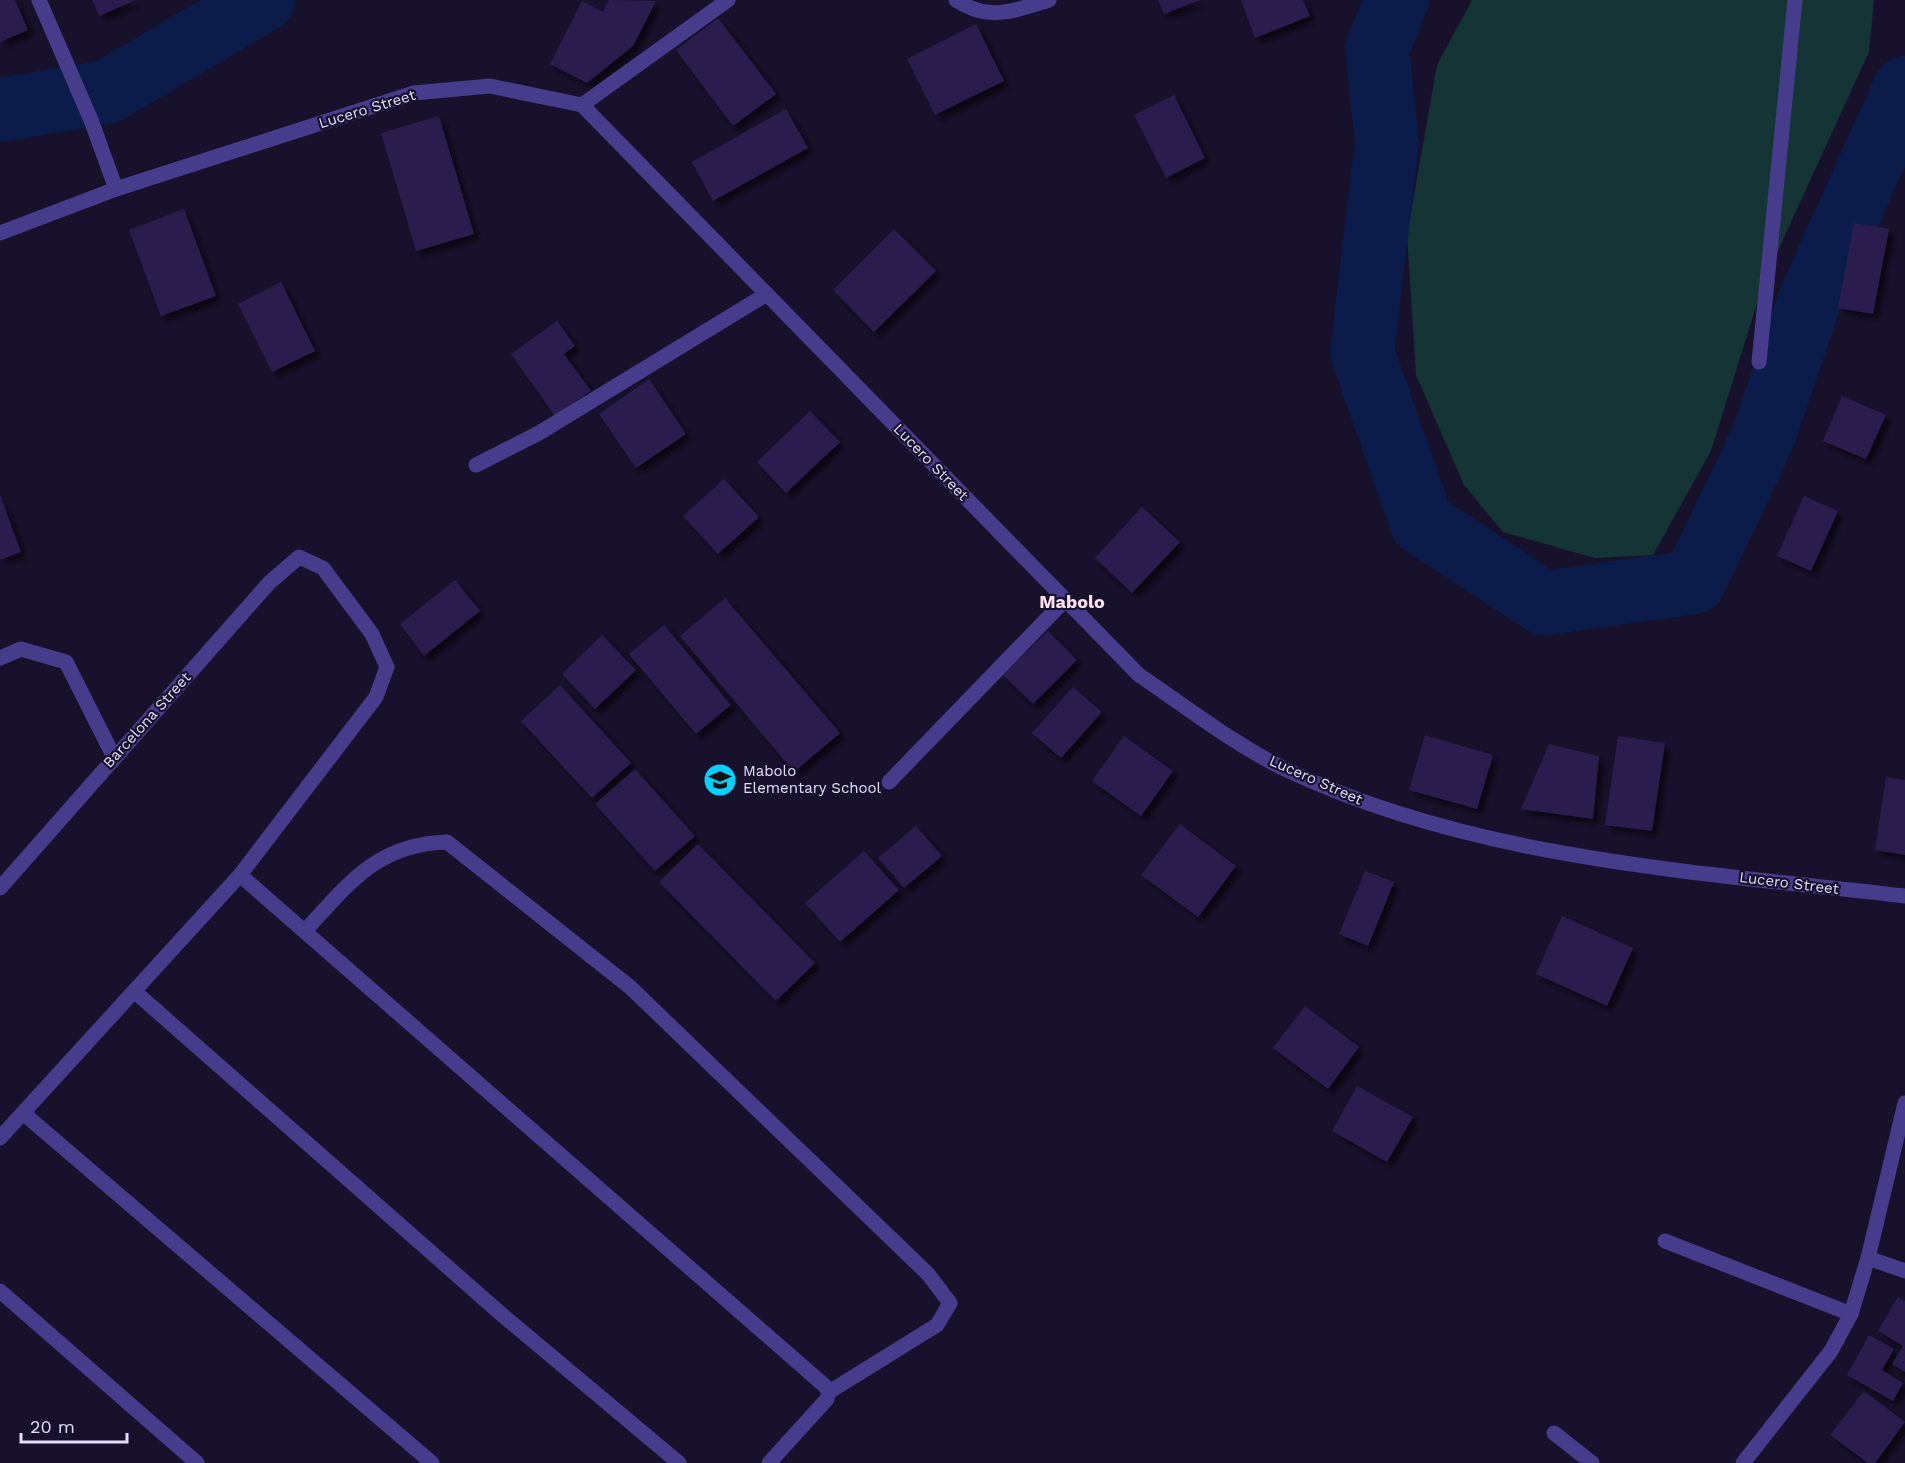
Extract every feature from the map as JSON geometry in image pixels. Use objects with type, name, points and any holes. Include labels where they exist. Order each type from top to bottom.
[{"type":"street","points":[[39,0],[60,53],[91,120],[116,189]]},
{"type":"street","points":[[582,105],[728,0]]},
{"type":"street","points":[[956,0],[973,12],[1008,13],[1049,0]]},
{"type":"street","points":[[1759,362],[1795,0]]},
{"type":"street","name":"Lucero Street","points":[[0,233],[116,189],[414,93],[490,87],[582,105],[1139,675],[1212,724],[1287,770],[1364,803],[1434,824],[1555,852],[1905,897]]},
{"type":"street","points":[[476,465],[540,432],[766,294]]},
{"type":"street","name":"Barcelona Street","points":[[0,888],[114,756],[269,583],[299,557],[323,568],[372,634],[387,667],[376,697],[240,875]]},
{"type":"street","points":[[889,782],[1065,600]]},
{"type":"street","points":[[0,658],[21,650],[66,662],[114,756]]},
{"type":"street","points":[[305,931],[356,875],[400,849],[421,843],[447,842],[630,987],[943,1290],[950,1303],[937,1325],[829,1392],[827,1399],[769,1463]]},
{"type":"street","points":[[0,1138],[240,875],[812,1372],[829,1392]]},
{"type":"street","points":[[134,991],[500,1313],[679,1463]]},
{"type":"street","points":[[1743,1463],[1831,1351],[1851,1314],[1868,1258],[1905,1103]]},
{"type":"street","points":[[23,1113],[432,1463]]},
{"type":"street","points":[[1665,1241],[1851,1314]]},
{"type":"street","points":[[1868,1258],[1905,1272]]},
{"type":"street","points":[[0,1291],[197,1463]]},
{"type":"street","points":[[1554,1433],[1592,1463]]},
{"type":"green space","points":[[1472,0],[1874,0],[1869,52],[1764,281],[1711,451],[1653,555],[1595,558],[1503,532],[1464,485],[1416,375],[1407,235],[1437,65]]},
{"type":"building","points":[[0,0],[15,0],[28,30],[0,42]]},
{"type":"building","points":[[92,0],[136,0],[99,16]]},
{"type":"building","points":[[609,0],[656,1],[633,46],[587,83],[550,64],[582,1],[603,12]]},
{"type":"building","points":[[1158,0],[1200,0],[1164,14]]},
{"type":"building","points":[[1241,0],[1303,0],[1310,16],[1255,38]]},
{"type":"building","points":[[718,18],[776,94],[733,126],[676,50]]},
{"type":"building","points":[[976,24],[1004,81],[935,115],[907,59]]},
{"type":"building","points":[[1174,95],[1205,158],[1166,178],[1134,115]]},
{"type":"building","points":[[786,109],[808,148],[713,201],[692,162]]},
{"type":"building","points":[[439,116],[474,234],[416,251],[381,133]]},
{"type":"building","points":[[184,209],[216,296],[161,316],[129,230]]},
{"type":"building","points":[[1854,223],[1889,229],[1873,314],[1838,308]]},
{"type":"building","points":[[894,229],[936,271],[874,332],[833,290]]},
{"type":"building","points":[[281,282],[315,351],[272,372],[238,304]]},
{"type":"building","points":[[557,321],[575,346],[564,354],[591,391],[555,416],[511,354]]},
{"type":"building","points":[[649,379],[686,434],[636,468],[599,414]]},
{"type":"building","points":[[1842,396],[1886,415],[1866,459],[1823,441]]},
{"type":"building","points":[[810,411],[840,442],[786,493],[757,462]]},
{"type":"building","points":[[724,479],[759,517],[718,554],[683,516]]},
{"type":"building","points":[[0,495],[21,552],[0,560]]},
{"type":"building","points":[[1804,496],[1838,511],[1811,571],[1777,556]]},
{"type":"building","points":[[1142,507],[1180,542],[1132,593],[1095,558]]},
{"type":"building","points":[[455,580],[480,611],[424,656],[400,624]]},
{"type":"building","points":[[725,598],[840,733],[794,772],[680,636]]},
{"type":"building","points":[[664,625],[731,705],[696,734],[629,654]]},
{"type":"building","points":[[1048,631],[1077,660],[1033,704],[1003,675]]},
{"type":"building","points":[[602,635],[636,670],[595,709],[562,674]]},
{"type":"building","points":[[560,685],[631,763],[592,798],[521,721]]},
{"type":"building","points":[[1073,687],[1102,712],[1061,758],[1032,733]]},
{"type":"building","points":[[1425,735],[1493,755],[1477,809],[1409,790]]},
{"type":"building","points":[[1124,736],[1173,771],[1141,816],[1092,781]]},
{"type":"building","points":[[1618,736],[1665,743],[1652,831],[1605,825]]},
{"type":"building","points":[[1549,744],[1599,756],[1593,819],[1521,809]]},
{"type":"building","points":[[635,769],[695,836],[655,871],[595,804]]},
{"type":"building","points":[[1886,777],[1905,780],[1905,855],[1875,850]]},
{"type":"building","points":[[1180,824],[1236,866],[1198,917],[1141,875]]},
{"type":"building","points":[[916,826],[942,856],[904,888],[878,858]]},
{"type":"building","points":[[698,844],[815,963],[776,1001],[659,882]]},
{"type":"building","points":[[864,851],[899,890],[840,942],[805,903]]},
{"type":"building","points":[[1365,871],[1394,882],[1368,946],[1339,934]]},
{"type":"building","points":[[1562,916],[1633,948],[1607,1006],[1536,974]]},
{"type":"building","points":[[1305,1006],[1359,1047],[1328,1089],[1273,1048]]},
{"type":"building","points":[[1357,1086],[1413,1117],[1387,1162],[1332,1131]]},
{"type":"building","points":[[1898,1297],[1905,1301],[1905,1372],[1892,1364],[1903,1346],[1878,1331]]},
{"type":"building","points":[[1869,1335],[1894,1349],[1882,1370],[1903,1383],[1893,1401],[1847,1375]]},
{"type":"building","points":[[1864,1391],[1905,1422],[1875,1463],[1868,1463],[1830,1435]]},
{"type":"waterway","points":[[0,110],[107,92],[263,0]]},
{"type":"waterway","points":[[1397,0],[1377,49],[1387,142],[1362,352],[1422,523],[1544,603],[1694,582],[1763,437],[1809,302],[1905,88]]},
{"type":"place","name":"Mabolo Elementary School","points":[[720,780]]},
{"type":"district","name":"Mabolo","points":[[1072,602]]}]
